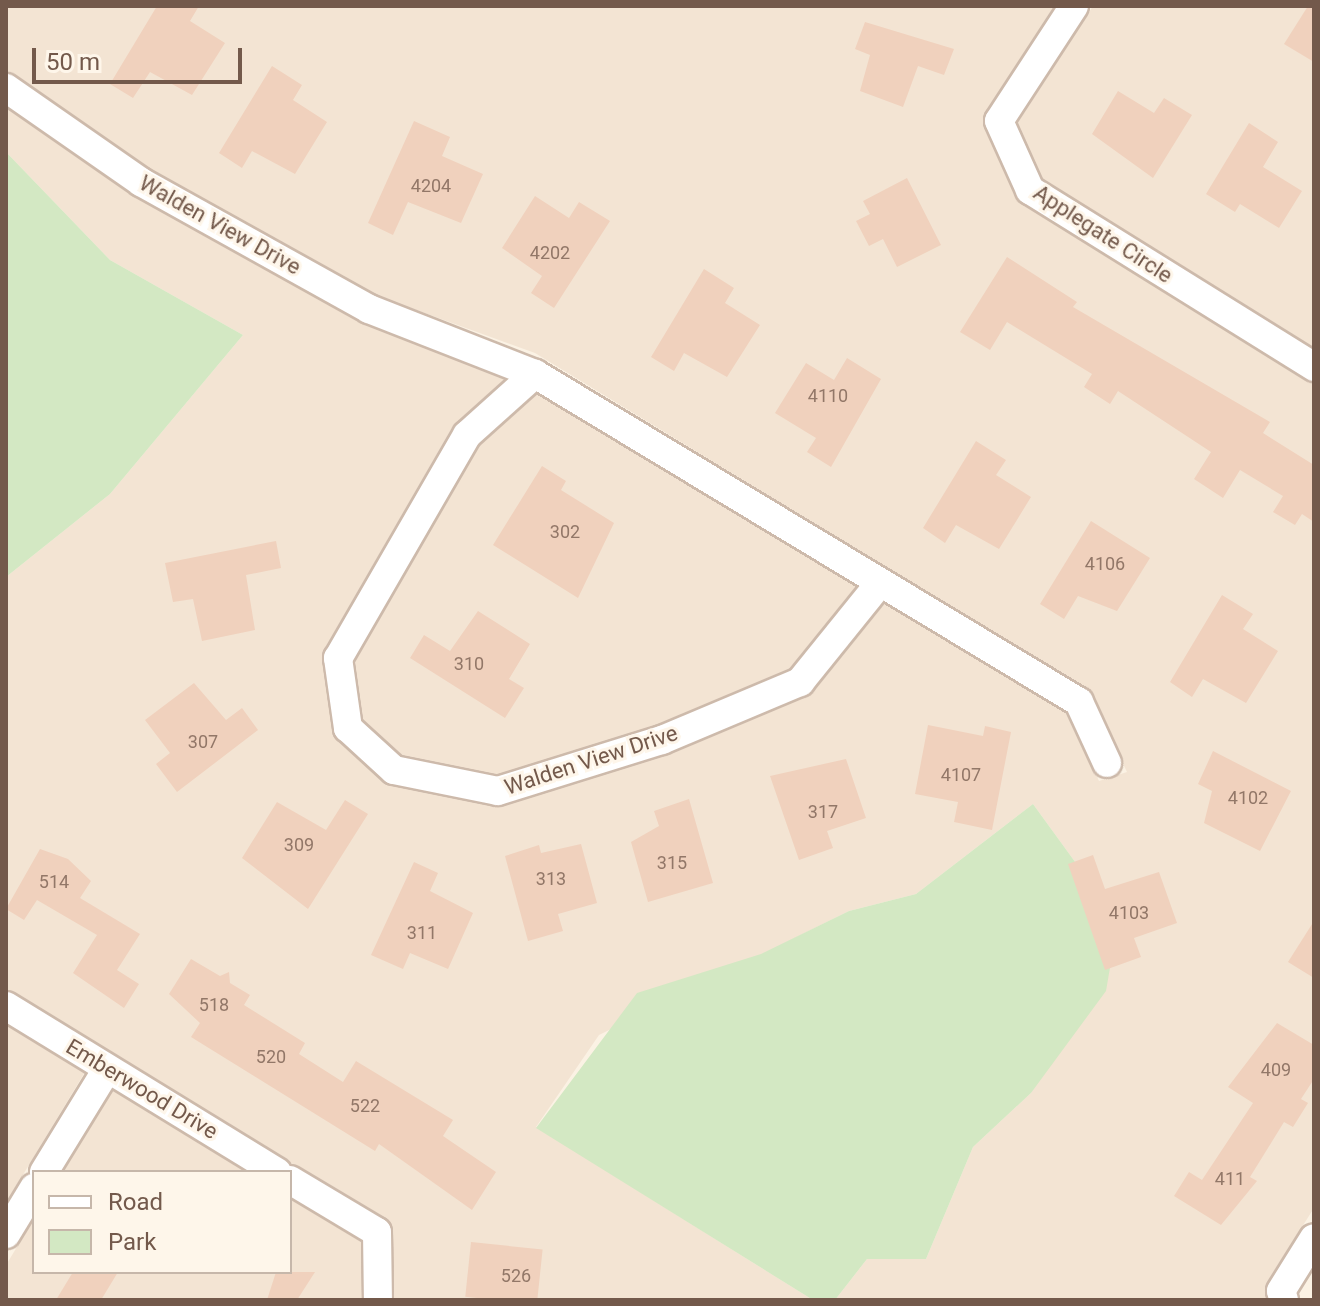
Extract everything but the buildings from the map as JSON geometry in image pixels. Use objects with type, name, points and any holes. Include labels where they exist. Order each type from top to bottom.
[{"type":"street","name":"Applegate Circle","points":[[1074,6],[999,121],[1030,190],[1314,367]]},
{"type":"street","name":"Walden View Drive","points":[[6,88],[141,182],[369,309],[535,374],[1079,702],[1107,763]]},
{"type":"street","name":"Walden View Drive","points":[[535,374],[467,435],[338,658],[348,728],[394,770],[498,791],[662,740],[800,682],[880,583]]},
{"type":"street","name":"Emberwood Drive","points":[[6,1006],[274,1170]]},
{"type":"street","points":[[45,1170],[107,1069]]},
{"type":"street","points":[[292,1181],[377,1232],[378,1300]]},
{"type":"street","points":[[6,1234],[32,1191]]},
{"type":"street","points":[[1284,1300],[1281,1291],[1314,1238]]},
{"type":"shaded area","points":[[6,6],[1054,6],[986,112],[1015,195],[1314,384],[1314,1208],[1267,1282],[1268,1300],[835,1300],[867,1259],[926,1259],[973,1147],[1031,1093],[1118,921],[1033,804],[916,894],[849,911],[599,1035],[536,1127],[813,1300],[393,1300],[392,1234],[384,1220],[6,989],[6,577],[110,494],[243,335],[110,260],[6,152],[6,105],[134,194],[362,321],[506,378],[453,426],[324,650],[332,728],[384,780],[505,805],[668,754],[807,696],[885,603],[1067,712],[1099,781],[1127,772],[1086,689],[535,353],[375,295],[149,169],[6,70]]},
{"type":"shaded area","points":[[1093,6],[1314,6],[1314,350],[1042,181],[1017,124]]},
{"type":"shaded area","points":[[538,393],[857,586],[789,670],[655,726],[496,775],[401,756],[362,722],[354,662],[480,445]]},
{"type":"shaded area","points":[[6,1023],[85,1072],[6,1203]]},
{"type":"shaded area","points":[[113,1089],[247,1170],[64,1170]]},
{"type":"shaded area","points":[[292,1197],[361,1240],[362,1300],[6,1300],[6,1265],[32,1222],[32,1274],[292,1274]]},
{"type":"green space","points":[[6,152],[110,260],[243,335],[110,494],[6,577]]},
{"type":"green space","points":[[1033,804],[1118,921],[1106,991],[1031,1093],[973,1147],[926,1259],[867,1259],[835,1300],[813,1300],[536,1128],[637,993],[761,954],[849,911],[916,894]]}]
